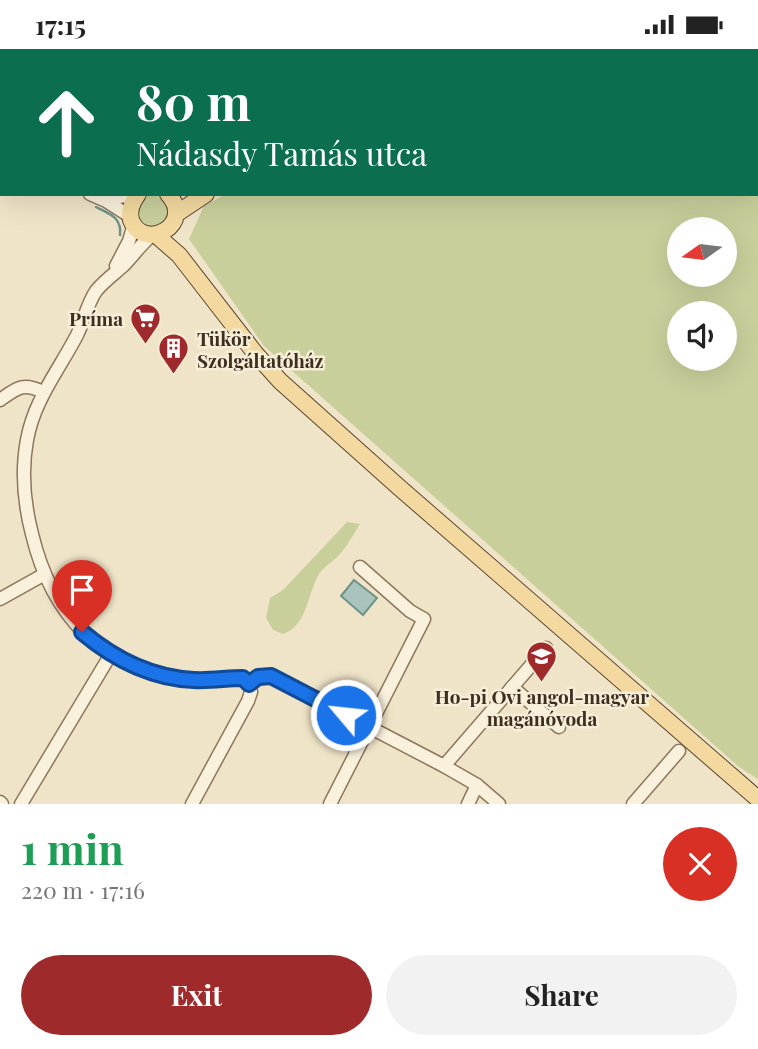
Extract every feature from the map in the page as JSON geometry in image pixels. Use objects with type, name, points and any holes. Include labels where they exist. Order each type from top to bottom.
[{"type":"main road","points":[[136,196],[130,207],[132,221],[142,232],[154,235],[173,248],[254,353],[280,381],[758,799]]},
{"type":"main road","points":[[170,196],[174,202],[175,218],[184,249],[220,307]]},
{"type":"main road","points":[[154,235],[166,231],[175,218],[203,196]]},
{"type":"street","points":[[94,196],[116,206],[132,221],[129,241],[114,272]]},
{"type":"street","points":[[154,235],[96,291],[66,357],[43,392],[27,440],[23,478],[31,529],[43,575],[70,619],[96,643],[135,667],[160,675],[196,680],[240,678],[246,679],[249,684],[251,692],[248,701],[192,804]]},
{"type":"street","points":[[0,400],[16,388],[26,386],[43,392]]},
{"type":"street","points":[[330,804],[424,619],[410,611],[360,566]]},
{"type":"street","points":[[0,600],[43,575]]},
{"type":"street","points":[[444,767],[546,649]]},
{"type":"street","points":[[21,804],[111,654]]},
{"type":"street","points":[[249,684],[258,677],[271,676],[477,785],[499,804]]},
{"type":"street","points":[[512,687],[559,727]]},
{"type":"street","points":[[640,802],[679,751]]},
{"type":"street","points":[[468,804],[477,785]]},
{"type":"green space","points":[[147,196],[161,197],[170,208],[164,226],[146,228],[137,216],[137,206]]},
{"type":"green space","points":[[222,196],[758,196],[758,779],[739,767],[264,346],[189,239],[204,206]]},
{"type":"green space","points":[[347,522],[360,524],[341,552],[318,575],[297,625],[283,634],[273,630],[266,618],[270,598],[283,590]]},
{"type":"water","points":[[354,580],[377,598],[363,615],[341,596]]},
{"type":"waterway","points":[[96,207],[117,220],[120,235]]},
{"type":"place","name":"Príma","points":[[146,345]]},
{"type":"place","name":"Tükör Szolgáltatóház","points":[[174,376]]},
{"type":"place","name":"Ho-pi Ovi angol-magyar magánóvoda","points":[[542,684]]},
{"type":"route","points":[[82,632],[111,654],[151,673],[196,680],[243,678],[249,684],[258,677],[271,676],[346,715]]}]
